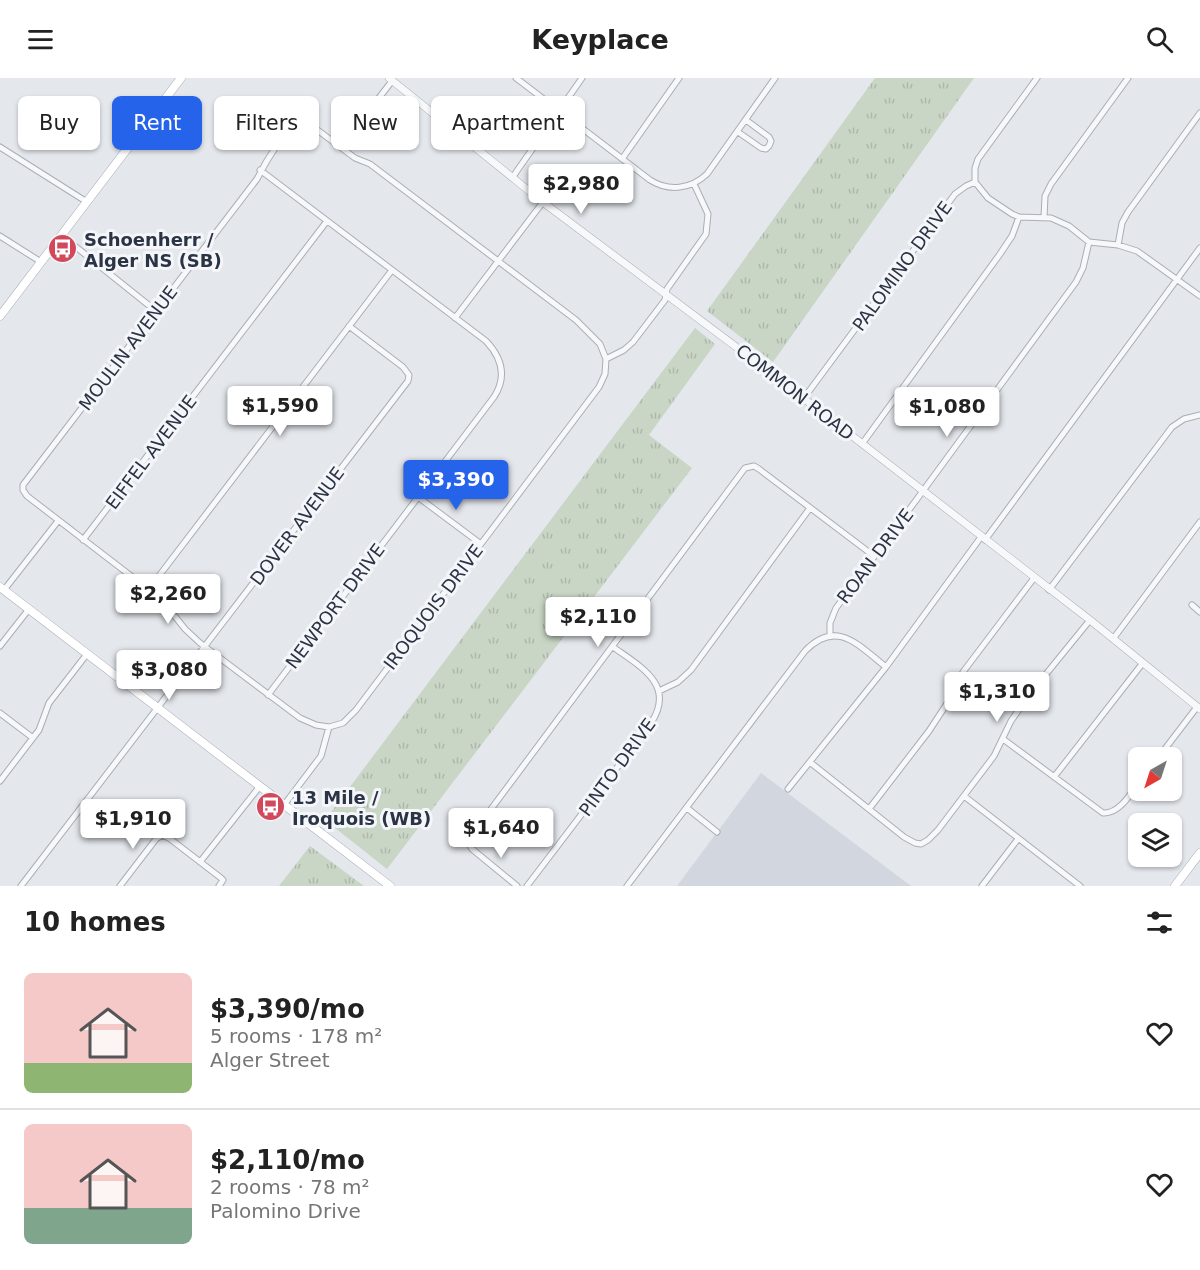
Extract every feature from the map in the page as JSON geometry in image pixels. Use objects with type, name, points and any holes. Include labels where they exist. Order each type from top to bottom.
[{"type":"main road","points":[[0,316],[181,78]]},
{"type":"main road","points":[[2,589],[390,886]]},
{"type":"main road","points":[[1175,886],[1200,853]]},
{"type":"street","points":[[516,78],[539,96]]},
{"type":"street","points":[[569,96],[582,78]]},
{"type":"street","points":[[622,159],[679,78]]},
{"type":"street","points":[[585,131],[660,185],[676,188],[694,184],[712,168],[776,78]]},
{"type":"street","points":[[1037,78],[978,159],[975,168],[975,182],[988,198],[1004,210],[1019,217],[1044,217],[1063,223],[1089,242],[1118,245],[1145,255],[1200,296]]},
{"type":"street","points":[[1044,217],[1045,196],[1051,184],[1128,78]]},
{"type":"street","points":[[378,96],[390,79]]},
{"type":"street","name":"COMMON ROAD","points":[[390,79],[512,178],[804,398],[1090,620],[1198,708]]},
{"type":"street","points":[[1118,245],[1125,217],[1200,113]]},
{"type":"street","name":"MOULIN AVENUE","points":[[58,520],[23,492],[23,485],[257,179],[296,122],[301,119],[331,140]]},
{"type":"street","points":[[738,132],[761,148],[766,149],[769,146],[771,141],[769,137],[746,120]]},
{"type":"street","points":[[0,147],[87,202]]},
{"type":"street","points":[[345,150],[355,158],[370,164],[586,329],[600,345],[606,359],[624,350],[633,342],[665,300],[667,289],[706,234],[708,214],[694,184]]},
{"type":"street","points":[[512,178],[531,150]]},
{"type":"street","points":[[261,170],[455,318],[543,202]]},
{"type":"street","name":"PALOMINO DRIVE","points":[[804,398],[955,194],[975,182]]},
{"type":"street","points":[[862,444],[1000,254],[1012,236],[1019,217]]},
{"type":"street","name":"EIFFEL AVENUE","points":[[83,540],[327,221]]},
{"type":"street","points":[[61,235],[156,311]]},
{"type":"street","points":[[0,236],[40,262]]},
{"type":"street","name":"ROAN DRIVE","points":[[830,635],[830,623],[836,608],[1078,278],[1083,268],[1089,242]]},
{"type":"street","points":[[788,789],[886,667],[1200,248]]},
{"type":"street","points":[[149,589],[392,270]]},
{"type":"street","name":"NEWPORT DRIVE","points":[[268,695],[496,394],[502,369],[493,349],[455,318]]},
{"type":"street","name":"DOVER AVENUE","points":[[21,886],[408,381],[409,375],[403,367],[349,326]]},
{"type":"street","name":"IROQUOIS DRIVE","points":[[329,727],[343,723],[352,715],[481,544],[599,387],[605,374],[606,359]]},
{"type":"street","points":[[1049,590],[1172,427],[1184,419],[1200,415]]},
{"type":"street","points":[[517,886],[475,852],[469,844],[473,832],[741,473],[749,466],[759,469],[874,556]]},
{"type":"street","points":[[418,497],[481,544]]},
{"type":"street","points":[[613,647],[645,670],[659,691],[678,682],[691,670],[810,508]]},
{"type":"street","points":[[2,589],[58,520],[149,589],[166,604],[189,634],[205,647],[268,695],[307,721],[329,727],[321,756],[284,805]]},
{"type":"street","points":[[1113,639],[1200,522]]},
{"type":"street","points":[[869,808],[930,731],[963,672],[1034,578]]},
{"type":"street","points":[[1192,605],[1200,612]]},
{"type":"street","points":[[0,646],[28,609]]},
{"type":"street","points":[[811,763],[904,837],[921,844],[938,831],[994,756],[1011,721],[1029,695],[1090,620]]},
{"type":"street","points":[[627,886],[814,642],[830,635],[841,636],[852,640],[886,667]]},
{"type":"street","points":[[0,781],[41,727],[49,703],[87,654]]},
{"type":"street","points":[[1054,777],[1142,663]]},
{"type":"street","name":"PINTO DRIVE","points":[[527,886],[651,723],[658,709],[659,691]]},
{"type":"street","points":[[1167,747],[1198,708]]},
{"type":"street","points":[[0,713],[33,738]]},
{"type":"street","points":[[1003,739],[1095,808],[1107,814],[1118,807],[1128,795]]},
{"type":"street","points":[[200,862],[260,786]]},
{"type":"street","points":[[964,796],[1076,885]]},
{"type":"street","points":[[687,808],[717,832]]},
{"type":"street","points":[[120,886],[156,839],[162,835],[200,862],[221,883]]},
{"type":"street","points":[[982,886],[1018,839]]},
{"type":"shaded area","points":[[761,773],[911,886],[677,886]]},
{"type":"green space","points":[[875,78],[974,78],[773,362],[707,311]]},
{"type":"green space","points":[[695,328],[715,344],[649,435],[692,468],[387,869],[325,820]]},
{"type":"green space","points":[[310,846],[364,886],[279,886]]},
{"type":"place","name":"Schoenherr / Alger NS (SB)","points":[[63,249]]},
{"type":"place","name":"13 Mile / Iroquois (WB)","points":[[271,807]]}]
